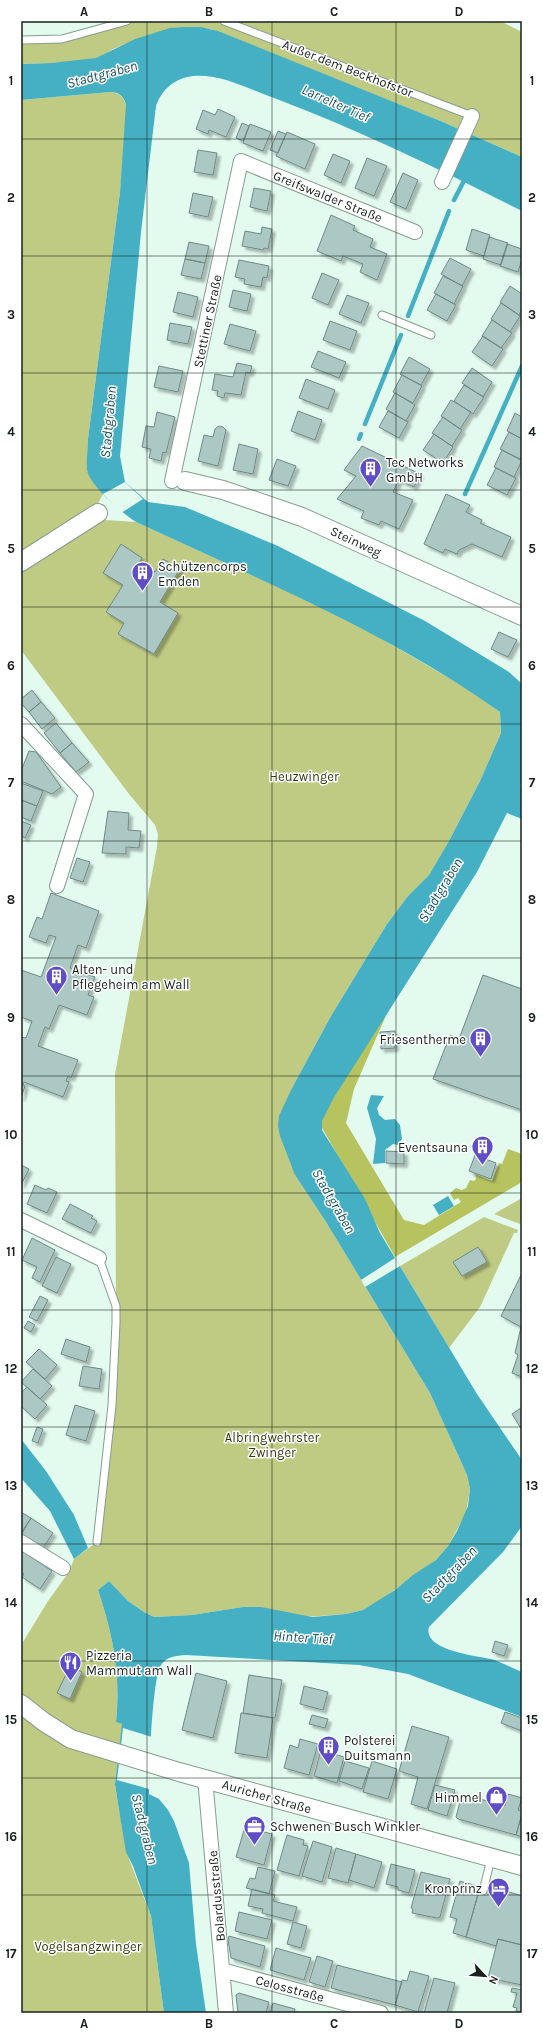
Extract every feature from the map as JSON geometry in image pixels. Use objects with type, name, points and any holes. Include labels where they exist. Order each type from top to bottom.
[{"type":"street","points":[[442,182],[469,121]]},
{"type":"street","name":"Greifswalder Straße","points":[[241,162],[415,232]]},
{"type":"street","name":"Stettiner Straße","points":[[179,481],[241,162]]},
{"type":"street","name":"Steinweg","points":[[179,481],[223,490],[302,517],[522,616]]},
{"type":"street","points":[[21,562],[98,513]]},
{"type":"street","points":[[21,726],[86,794],[57,886]]},
{"type":"street","points":[[21,1220],[99,1258]]},
{"type":"street","points":[[21,1542],[63,1568]]},
{"type":"street","name":"Auricher Straße","points":[[21,1704],[44,1722],[71,1739],[151,1764],[522,1866]]},
{"type":"street","name":"Bolardusstraße","points":[[205,1778],[226,2013]]},
{"type":"street","name":"Celosstraße","points":[[222,1970],[381,2013]]},
{"type":"lane","points":[[21,40],[62,39],[127,21]]},
{"type":"lane","name":"Außer dem Beckhofstor","points":[[224,21],[469,121]]},
{"type":"lane","points":[[382,315],[431,335]]},
{"type":"lane","points":[[97,1542],[112,1405],[116,1323],[116,1306],[99,1258]]},
{"type":"lane","points":[[482,1891],[491,1858]]},
{"type":"green space","points":[[127,21],[500,21],[522,32],[522,157],[443,122],[211,29],[173,29],[149,35],[92,59],[21,64],[21,40],[62,39]]},
{"type":"green space","points":[[110,92],[122,97],[127,110],[120,192],[88,439],[87,471],[103,494],[90,519],[136,522],[315,604],[361,627],[468,689],[500,712],[501,733],[480,781],[449,841],[429,875],[408,896],[387,924],[331,1016],[292,1088],[295,1175],[326,1222],[430,1393],[467,1475],[470,1489],[466,1513],[448,1546],[436,1560],[379,1601],[363,1610],[346,1614],[305,1617],[243,1607],[192,1615],[154,1617],[128,1601],[109,1581],[98,1590],[112,1639],[117,1687],[116,1722],[123,1724],[115,1784],[119,1810],[129,1859],[151,1916],[164,2013],[21,2013],[21,1651],[23,1642],[48,1601],[69,1572],[74,1559],[97,1542],[104,1488],[116,1306],[115,1074],[157,847],[158,834],[155,825],[129,794],[21,650],[21,100]]},
{"type":"green space","points":[[388,1011],[354,1089],[346,1123],[404,1220],[424,1225],[461,1202],[458,1198],[454,1200],[450,1193],[456,1188],[462,1190],[466,1188],[470,1180],[474,1181],[476,1179],[475,1174],[492,1181],[499,1163],[502,1164],[508,1149],[522,1154],[522,1182],[395,1257],[321,1126],[330,1101],[339,1085]]},
{"type":"green space","points":[[522,1198],[522,1219],[520,1224],[494,1214]]},
{"type":"green space","points":[[484,1217],[518,1230],[517,1233],[514,1233],[480,1307],[449,1348],[400,1266]],"holes":[[[478,1247],[487,1261],[462,1276],[454,1262]]]},
{"type":"water","points":[[201,27],[218,31],[443,122],[522,157],[522,211],[337,123],[225,80],[204,76],[193,76],[180,79],[170,85],[162,94],[156,106],[141,232],[120,456],[125,482],[148,502],[185,507],[278,546],[425,621],[509,672],[522,684],[522,783],[520,786],[522,787],[522,819],[507,813],[477,872],[333,1099],[322,1121],[322,1130],[365,1199],[380,1233],[477,1394],[522,1460],[522,1526],[503,1552],[429,1627],[429,1635],[434,1641],[452,1650],[463,1654],[491,1659],[522,1672],[522,1717],[408,1674],[359,1665],[186,1655],[172,1657],[163,1662],[158,1674],[153,1706],[149,1794],[159,1799],[168,1810],[174,1821],[189,1863],[196,1944],[206,2013],[164,2013],[151,1916],[133,1866],[126,1852],[119,1810],[115,1784],[122,1724],[116,1722],[117,1687],[112,1639],[98,1590],[109,1581],[128,1601],[154,1617],[192,1615],[243,1607],[261,1607],[312,1617],[346,1614],[363,1610],[395,1590],[413,1575],[436,1560],[448,1546],[457,1531],[468,1506],[470,1489],[467,1475],[430,1393],[326,1222],[295,1175],[280,1136],[278,1126],[279,1116],[292,1088],[331,1016],[387,924],[408,896],[429,875],[449,841],[480,781],[501,733],[500,712],[457,683],[368,632],[276,587],[136,522],[107,499],[89,476],[87,470],[88,439],[120,192],[126,105],[121,95],[110,92],[21,100],[21,64],[51,63],[96,58],[135,39],[170,28]]},
{"type":"water","points":[[371,1095],[384,1096],[377,1108],[379,1115],[385,1120],[395,1119],[400,1125],[402,1139],[398,1145],[393,1144],[385,1150],[385,1163],[373,1164],[376,1139],[367,1108]]},
{"type":"water","points":[[448,1196],[454,1206],[439,1215],[433,1205]]},
{"type":"water","points":[[21,1439],[46,1471],[74,1515],[88,1548],[74,1559],[50,1511],[21,1478]]},
{"type":"pier","points":[[125,482],[143,499],[121,513],[103,494]]},
{"type":"pier","points":[[395,1258],[400,1266],[365,1287],[361,1280]]},
{"type":"pier","points":[[123,1728],[152,1737],[149,1789],[117,1780]]},
{"type":"building","points":[[218,109],[235,117],[226,137],[209,130],[208,134],[196,129],[203,110],[215,115]]},
{"type":"building","points":[[242,123],[249,126],[243,141],[236,138]]},
{"type":"building","points":[[250,124],[271,132],[263,151],[243,143]]},
{"type":"building","points":[[278,131],[286,134],[278,153],[270,150]]},
{"type":"building","points":[[287,132],[315,144],[305,169],[276,156]]},
{"type":"building","points":[[198,150],[217,153],[213,175],[194,172]]},
{"type":"building","points":[[333,154],[350,161],[341,183],[324,175]]},
{"type":"building","points":[[367,158],[387,166],[374,196],[355,188]]},
{"type":"building","points":[[403,173],[418,180],[406,209],[390,202]]},
{"type":"building","points":[[254,188],[271,191],[267,211],[250,207]]},
{"type":"building","points":[[193,193],[213,197],[208,217],[189,213]]},
{"type":"building","points":[[331,215],[355,226],[353,230],[373,239],[370,247],[387,254],[377,280],[360,272],[363,264],[343,256],[341,261],[317,251]]},
{"type":"building","points":[[262,227],[272,229],[268,249],[264,248],[263,250],[242,246],[245,231],[261,234]]},
{"type":"building","points":[[472,229],[490,235],[484,256],[466,250]]},
{"type":"building","points":[[489,237],[508,243],[501,265],[483,259]]},
{"type":"building","points":[[189,242],[209,246],[205,263],[185,259]]},
{"type":"building","points":[[507,244],[522,249],[522,259],[518,272],[500,266]]},
{"type":"building","points":[[450,258],[471,269],[462,286],[441,274]]},
{"type":"building","points":[[185,259],[205,263],[201,279],[181,275]]},
{"type":"building","points":[[239,260],[269,266],[267,278],[263,277],[261,287],[244,284],[245,279],[235,277]]},
{"type":"building","points":[[322,273],[339,280],[328,305],[312,298]]},
{"type":"building","points":[[443,276],[463,286],[454,304],[434,293]]},
{"type":"building","points":[[510,286],[522,294],[522,309],[519,315],[500,302]]},
{"type":"building","points":[[233,290],[251,294],[247,311],[229,307]]},
{"type":"building","points":[[178,292],[198,297],[193,317],[173,312]]},
{"type":"building","points":[[436,294],[456,305],[447,321],[427,310]]},
{"type":"building","points":[[347,295],[369,303],[361,323],[339,314]]},
{"type":"building","points":[[501,303],[520,316],[510,332],[491,319]]},
{"type":"building","points":[[492,320],[512,333],[501,348],[482,336]]},
{"type":"building","points":[[330,321],[357,331],[350,350],[323,340]]},
{"type":"building","points":[[170,323],[192,327],[188,344],[167,340]]},
{"type":"building","points":[[230,324],[256,331],[250,351],[224,344]]},
{"type":"building","points":[[483,336],[503,349],[492,366],[472,352]]},
{"type":"building","points":[[318,351],[346,362],[339,378],[311,367]]},
{"type":"building","points":[[409,357],[430,369],[421,385],[400,374]]},
{"type":"building","points":[[237,363],[252,366],[250,373],[246,372],[241,395],[225,393],[224,398],[217,396],[218,391],[212,390],[215,374],[233,377]]},
{"type":"building","points":[[159,366],[183,371],[178,392],[154,387]]},
{"type":"building","points":[[472,368],[492,382],[483,397],[462,383]]},
{"type":"building","points":[[402,375],[422,386],[413,403],[393,392]]},
{"type":"building","points":[[306,379],[335,390],[328,409],[299,398]]},
{"type":"building","points":[[464,385],[484,397],[473,414],[454,401]]},
{"type":"building","points":[[395,393],[415,405],[406,421],[386,409]]},
{"type":"building","points":[[451,400],[471,412],[460,429],[441,416]]},
{"type":"building","points":[[298,411],[322,420],[315,440],[291,431]]},
{"type":"building","points":[[388,411],[408,422],[399,438],[379,427]]},
{"type":"building","points":[[157,412],[175,417],[166,453],[163,452],[161,461],[149,458],[151,449],[142,447],[146,426],[154,427]]},
{"type":"building","points":[[515,413],[522,417],[522,439],[507,431]]},
{"type":"building","points":[[443,417],[462,430],[452,446],[432,433]]},
{"type":"building","points":[[219,426],[226,430],[218,466],[198,461],[204,435],[213,437],[215,429]]},
{"type":"building","points":[[509,432],[522,439],[521,460],[500,449]]},
{"type":"building","points":[[434,434],[453,447],[443,463],[423,450]]},
{"type":"building","points":[[239,444],[258,449],[253,474],[233,470]]},
{"type":"building","name":"Tec Networks GmbH","points":[[362,446],[420,474],[414,487],[399,480],[393,492],[413,500],[399,529],[381,521],[379,525],[361,518],[364,511],[337,499],[356,476],[344,470]]},
{"type":"building","points":[[502,450],[522,460],[514,477],[494,467]]},
{"type":"building","points":[[277,459],[296,466],[288,486],[269,480]]},
{"type":"building","points":[[496,468],[516,478],[507,495],[487,485]]},
{"type":"building","points":[[446,494],[470,505],[466,512],[482,520],[480,523],[511,537],[502,557],[472,544],[459,550],[457,554],[445,549],[443,553],[424,544]]},
{"type":"building","name":"Schützencorps Emden","points":[[121,544],[142,558],[139,563],[155,572],[163,559],[180,569],[160,602],[178,613],[154,654],[118,634],[124,623],[106,612],[123,585],[103,573]]},
{"type":"building","points":[[499,632],[517,640],[508,657],[491,649]]},
{"type":"building","points":[[32,690],[41,702],[29,712],[21,703],[21,699]]},
{"type":"building","points":[[41,702],[55,718],[42,729],[29,712]]},
{"type":"building","points":[[56,723],[72,743],[60,753],[44,733]]},
{"type":"building","points":[[72,743],[89,762],[76,772],[60,753]]},
{"type":"building","points":[[29,751],[36,752],[61,787],[52,794],[21,781],[21,771]]},
{"type":"building","points":[[21,783],[43,791],[37,806],[21,800]]},
{"type":"building","points":[[21,800],[37,806],[31,821],[21,817]]},
{"type":"building","points":[[108,811],[129,813],[128,830],[141,831],[139,848],[126,847],[126,854],[102,853]]},
{"type":"building","points":[[21,821],[31,825],[25,838],[21,836]]},
{"type":"building","points":[[77,858],[90,862],[83,882],[70,878]]},
{"type":"building","name":"Alten- und Pflegeheim am Wall","points":[[51,893],[99,911],[86,948],[78,945],[70,968],[95,977],[88,995],[94,997],[87,1015],[59,1005],[49,1029],[45,1027],[38,1046],[78,1060],[71,1078],[68,1076],[66,1081],[69,1082],[63,1097],[24,1082],[23,1085],[25,1086],[21,1098],[21,1037],[26,1038],[32,1021],[21,1017],[21,970],[41,977],[56,937],[49,935],[46,943],[29,937],[37,917],[42,919]]},
{"type":"building","name":"Friesentherme","points":[[483,975],[522,989],[522,1110],[433,1079],[450,1035],[459,1039]]},
{"type":"building","points":[[395,1031],[395,1048],[381,1049],[380,1032]]},
{"type":"building","points":[[386,1151],[404,1152],[404,1164],[386,1163]]},
{"type":"building","name":"Eventsauna","points":[[475,1155],[496,1163],[491,1179],[469,1171]]},
{"type":"building","points":[[21,1165],[29,1169],[21,1185]]},
{"type":"building","points":[[35,1185],[46,1190],[48,1188],[57,1192],[47,1213],[27,1204]]},
{"type":"building","points":[[70,1204],[93,1216],[91,1218],[97,1221],[91,1233],[62,1219]]},
{"type":"building","points":[[32,1238],[55,1250],[40,1282],[32,1278],[37,1267],[22,1260]]},
{"type":"building","points":[[478,1247],[487,1262],[462,1276],[453,1262]]},
{"type":"building","points":[[56,1257],[71,1264],[57,1293],[42,1286]]},
{"type":"building","points":[[522,1273],[522,1377],[512,1373],[518,1355],[515,1353],[521,1327],[501,1316]]},
{"type":"building","points":[[40,1296],[48,1300],[37,1321],[29,1317]]},
{"type":"building","points":[[28,1321],[35,1325],[31,1332],[24,1328]]},
{"type":"building","points":[[66,1339],[90,1347],[86,1362],[61,1354]]},
{"type":"building","points":[[39,1349],[57,1365],[45,1379],[26,1362]]},
{"type":"building","points":[[83,1366],[102,1369],[99,1389],[79,1386]]},
{"type":"building","points":[[33,1369],[52,1386],[40,1399],[21,1382]]},
{"type":"building","points":[[27,1387],[47,1405],[35,1419],[21,1406],[21,1393]]},
{"type":"building","points":[[75,1405],[95,1411],[86,1441],[66,1435]]},
{"type":"building","points":[[522,1407],[522,1430],[512,1414]]},
{"type":"building","points":[[37,1427],[43,1429],[38,1443],[32,1441]]},
{"type":"building","points":[[21,1512],[31,1518],[21,1533]]},
{"type":"building","points":[[31,1518],[53,1533],[42,1549],[21,1535]]},
{"type":"building","points":[[21,1550],[52,1571],[40,1589],[22,1577],[24,1574],[21,1572]]},
{"type":"building","points":[[495,1641],[508,1645],[504,1656],[492,1652]]},
{"type":"building","name":"Pizzeria Mammut am Wall","points":[[70,1666],[82,1672],[70,1699],[57,1693]]},
{"type":"building","points":[[196,1673],[227,1681],[213,1738],[182,1730]]},
{"type":"building","points":[[249,1675],[282,1680],[275,1718],[243,1713]]},
{"type":"building","points":[[304,1686],[328,1692],[323,1710],[300,1704]]},
{"type":"building","points":[[505,1712],[522,1718],[522,1731],[501,1723]]},
{"type":"building","points":[[241,1713],[273,1718],[267,1758],[235,1753]]},
{"type":"building","points":[[312,1715],[328,1719],[325,1728],[309,1724]]},
{"type":"building","points":[[412,1726],[449,1737],[427,1809],[411,1804],[418,1777],[399,1771]]},
{"type":"building","points":[[300,1739],[318,1744],[309,1775],[284,1768],[290,1745],[298,1748]]},
{"type":"building","name":"Polsterei Duitsmann","points":[[321,1750],[344,1757],[337,1783],[314,1776]]},
{"type":"building","points":[[345,1761],[369,1768],[362,1789],[339,1781]]},
{"type":"building","points":[[372,1761],[397,1769],[388,1799],[363,1792]]},
{"type":"building","points":[[435,1785],[455,1790],[447,1816],[428,1810]]},
{"type":"building","points":[[462,1794],[505,1806],[508,1794],[522,1798],[518,1810],[522,1811],[522,1814],[516,1835],[458,1819],[456,1817]]},
{"type":"building","points":[[522,1814],[522,1837],[516,1835]]},
{"type":"building","name":"Schwenen Busch Winkler","points":[[245,1827],[272,1834],[264,1865],[236,1857]]},
{"type":"building","points":[[287,1835],[304,1840],[303,1845],[308,1846],[299,1876],[277,1870]]},
{"type":"building","points":[[313,1841],[332,1847],[322,1882],[302,1876]]},
{"type":"building","points":[[336,1848],[356,1854],[348,1883],[328,1878]]},
{"type":"building","points":[[356,1854],[382,1862],[374,1888],[349,1880]]},
{"type":"building","points":[[391,1864],[415,1870],[409,1893],[398,1890],[398,1887],[386,1884]]},
{"type":"building","points":[[258,1867],[275,1871],[269,1894],[246,1888],[250,1878],[255,1879]]},
{"type":"building","points":[[421,1872],[450,1879],[440,1917],[437,1918],[412,1913],[413,1909],[411,1908]]},
{"type":"building","points":[[460,1881],[480,1887],[466,1937],[453,1933],[457,1919],[450,1917]]},
{"type":"building","name":"Kronprinz","points":[[487,1885],[522,1896],[522,1945],[498,1939],[496,1946],[466,1937],[479,1891],[486,1892]]},
{"type":"building","points":[[252,1889],[275,1895],[273,1901],[297,1907],[293,1921],[262,1913],[263,1909],[248,1906]]},
{"type":"building","points":[[239,1912],[272,1920],[267,1939],[235,1931]]},
{"type":"building","points":[[293,1922],[307,1926],[301,1948],[287,1944]]},
{"type":"building","points":[[229,1936],[265,1946],[260,1967],[231,1958],[228,1940]]},
{"type":"building","points":[[498,1939],[522,1945],[522,1985],[488,1978]]},
{"type":"building","points":[[276,1948],[311,1958],[304,1980],[270,1970]]},
{"type":"building","points":[[317,1956],[333,1961],[325,1987],[309,1982]]},
{"type":"building","points":[[337,1965],[402,1982],[395,2005],[331,1988]]},
{"type":"building","points":[[410,1971],[429,1976],[418,2012],[395,2005],[402,1980],[407,1981]]},
{"type":"building","points":[[434,1978],[455,1983],[447,2013],[424,2013]]},
{"type":"building","points":[[512,1988],[522,1990],[522,2012],[516,2011],[517,2008],[513,2007],[517,1993],[511,1992]]},
{"type":"building","points":[[239,1993],[269,2002],[266,2013],[238,2013],[236,1995]]},
{"type":"building","points":[[273,2003],[295,2009],[294,2013],[270,2013]]},
{"type":"waterway","points":[[454,200],[466,177]]},
{"type":"waterway","points":[[408,316],[449,211]]},
{"type":"waterway","points":[[365,424],[401,335]]},
{"type":"waterway","points":[[465,494],[522,366]]},
{"type":"waterway","points":[[359,439],[361,434]]},
{"type":"place","name":"Tec Networks GmbH","points":[[370,488]]},
{"type":"place","name":"Schützencorps Emden","points":[[142,592]]},
{"type":"place","name":"Alten- und Pflegeheim am Wall","points":[[56,996]]},
{"type":"place","name":"Friesentherme","points":[[481,1058]]},
{"type":"place","name":"Eventsauna","points":[[483,1166]]},
{"type":"place","name":"Pizzeria Mammut am Wall","points":[[70,1682]]},
{"type":"place","name":"Polsterei Duitsmann","points":[[329,1766]]},
{"type":"place","name":"Himmel","points":[[497,1816]]},
{"type":"place","name":"Schwenen Busch Winkler","points":[[254,1846]]},
{"type":"place","name":"Kronprinz","points":[[498,1908]]},
{"type":"water label","name":"Stadtgraben","points":[[102,74]]},
{"type":"water label","name":"Larrelter Tief","points":[[336,103]]},
{"type":"water label","name":"Stadtgraben","points":[[108,422]]},
{"type":"water label","name":"Stadtgraben","points":[[440,890]]},
{"type":"water label","name":"Stadtgraben","points":[[334,1201]]},
{"type":"water label","name":"Stadtgraben","points":[[449,1574]]},
{"type":"water label","name":"Hinter Tief","points":[[303,1637]]},
{"type":"water label","name":"Stadtgraben","points":[[145,1829]]},
{"type":"park label","name":"Heuzwinger","points":[[304,776]]},
{"type":"park label","name":"Albringwehrster Zwinger","points":[[272,1444]]},
{"type":"park label","name":"Vogelsangzwinger","points":[[88,1946]]}]
